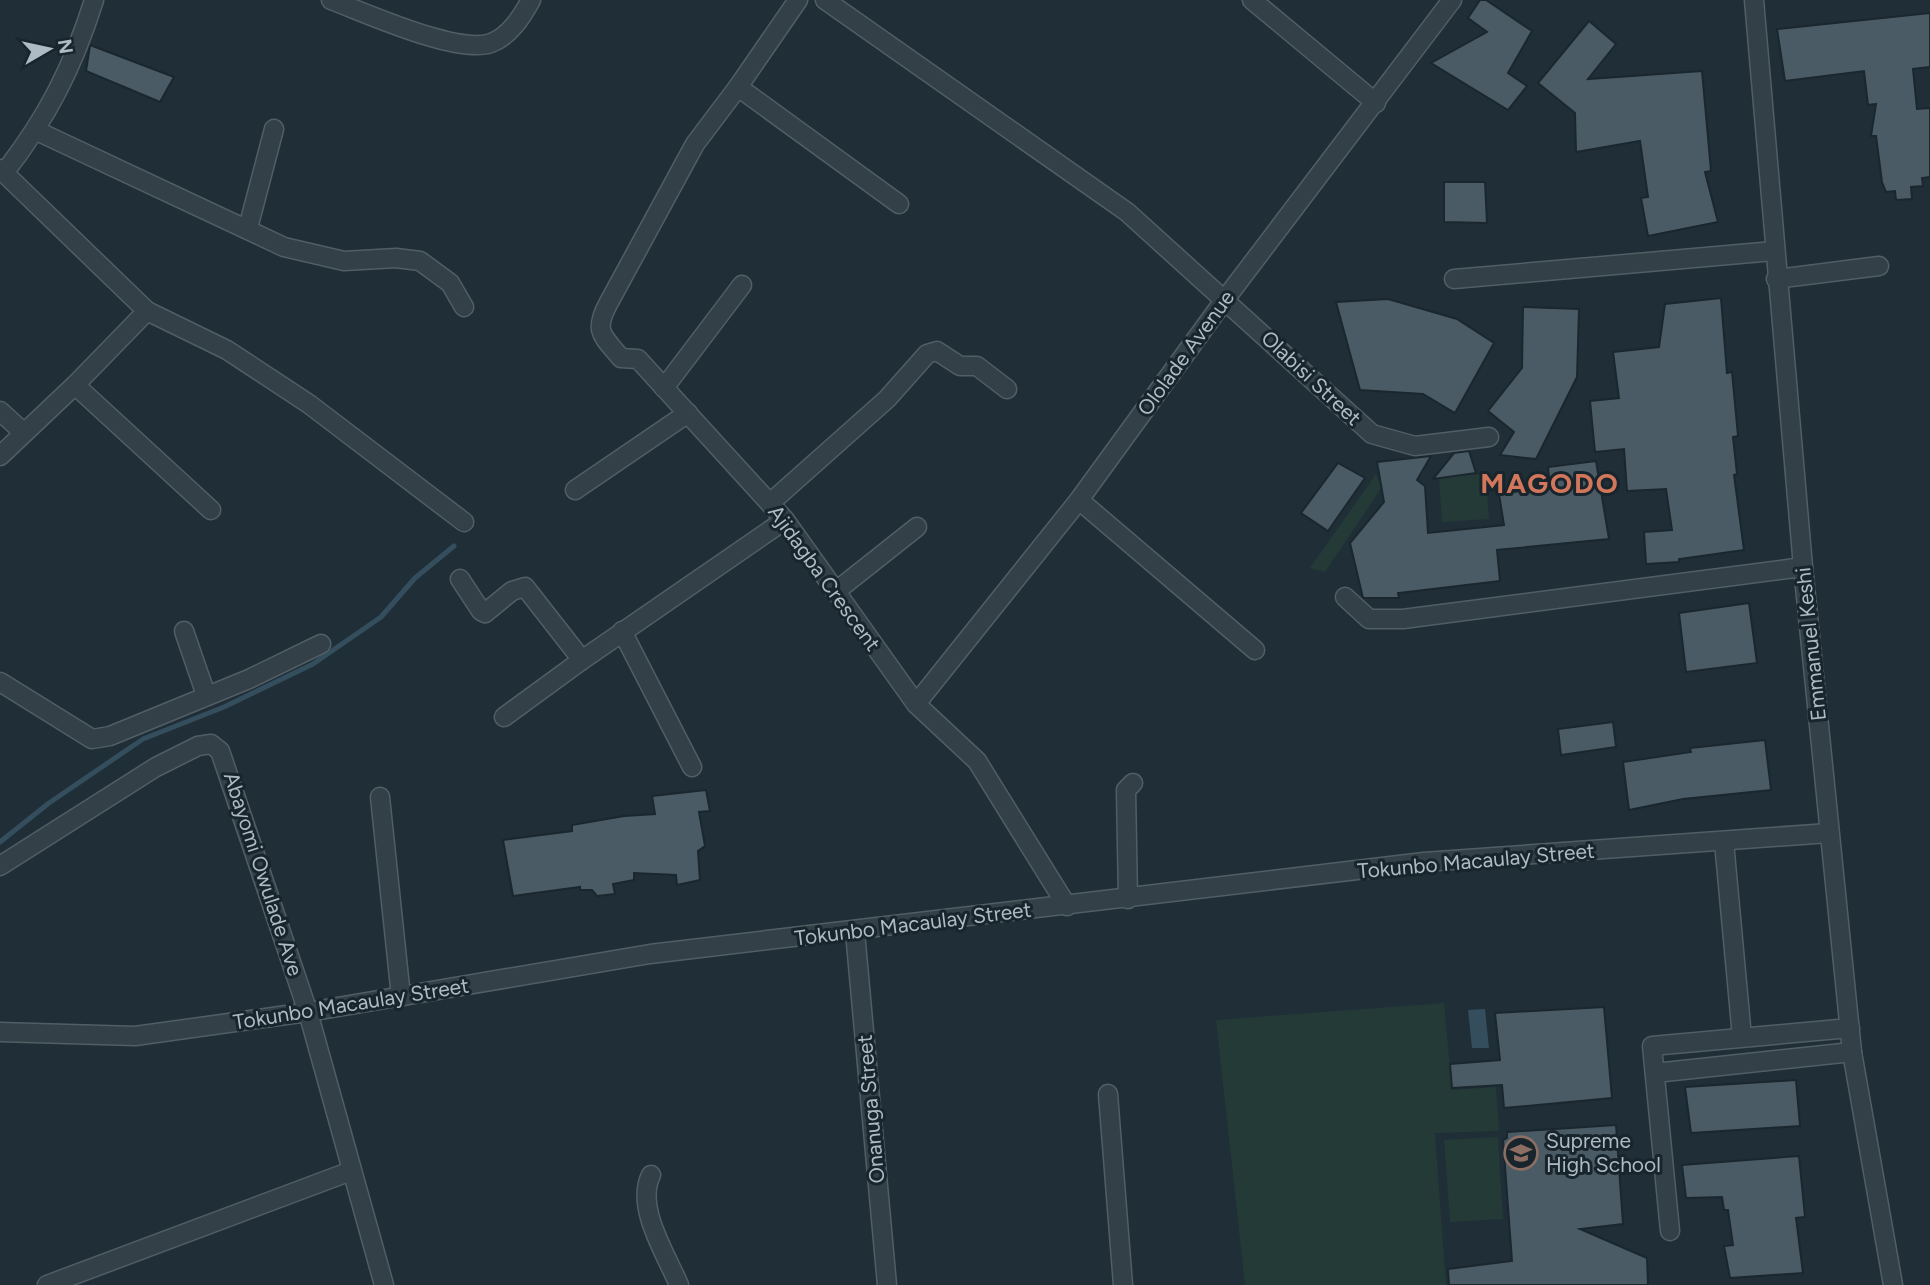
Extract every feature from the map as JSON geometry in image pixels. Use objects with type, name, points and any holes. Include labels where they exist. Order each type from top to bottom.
[{"type":"street","points":[[94,0],[62,85],[37,131],[2,171],[147,311],[227,350],[309,404],[464,522]]},
{"type":"street","points":[[331,0],[459,44],[491,43],[512,29],[531,0]]},
{"type":"street","points":[[798,0],[738,87],[899,204]]},
{"type":"street","name":"Olabisi Street","points":[[825,0],[1127,212],[1226,298],[1307,377],[1372,434],[1415,446],[1489,437]]},
{"type":"street","points":[[1252,0],[1376,103]]},
{"type":"street","name":"Ololade Avenue","points":[[916,704],[1079,500],[1226,298],[1452,0]]},
{"type":"street","name":"Emmanuel Keshi","points":[[1754,0],[1776,279],[1852,1052],[1894,1285]]},
{"type":"street","name":"Ajidagba Crescent","points":[[738,87],[695,144],[600,319],[599,329],[621,358],[638,359],[785,520],[916,704],[977,761],[1067,906]]},
{"type":"street","points":[[248,228],[274,129]]},
{"type":"street","points":[[37,131],[163,193],[248,228],[284,247],[344,261],[396,258],[420,261],[450,283],[464,307]]},
{"type":"street","points":[[1454,279],[1774,251]]},
{"type":"street","points":[[1776,279],[1879,266]]},
{"type":"street","points":[[664,388],[743,285]]},
{"type":"street","points":[[0,456],[75,386],[147,311]]},
{"type":"street","points":[[770,503],[887,399],[927,354],[937,352],[960,366],[977,366],[1007,389]]},
{"type":"street","points":[[75,386],[211,510]]},
{"type":"street","points":[[0,411],[23,432]]},
{"type":"street","points":[[575,491],[688,413]]},
{"type":"street","points":[[1079,500],[1255,650]]},
{"type":"street","points":[[504,716],[622,631],[785,520]]},
{"type":"street","points":[[835,592],[917,527]]},
{"type":"street","points":[[1345,597],[1369,619],[1403,619],[1803,568]]},
{"type":"street","points":[[460,579],[485,613],[512,591],[525,587],[582,660]]},
{"type":"street","points":[[184,631],[206,695]]},
{"type":"street","points":[[622,631],[691,767]]},
{"type":"street","points":[[0,682],[92,740],[110,736],[206,695],[249,680],[321,644]]},
{"type":"street","name":"Abayomi Owulade Ave","points":[[0,866],[156,767],[198,746],[211,744],[225,760],[308,1012],[384,1285]]},
{"type":"street","points":[[1128,899],[1126,790],[1133,783]]},
{"type":"street","points":[[380,797],[401,997]]},
{"type":"street","name":"Tokunbo Macaulay Street","points":[[0,1032],[135,1036],[308,1012],[650,954],[855,932],[1424,862],[1829,834]]},
{"type":"street","points":[[1724,842],[1742,1037]]},
{"type":"street","name":"Onanuga Street","points":[[855,932],[887,1285]]},
{"type":"street","points":[[1670,1231],[1652,1046],[1850,1028]]},
{"type":"street","points":[[1655,1073],[1852,1052]]},
{"type":"street","points":[[1108,1094],[1123,1285]]},
{"type":"street","points":[[47,1285],[351,1171]]},
{"type":"street","points":[[651,1175],[646,1186],[648,1208],[679,1285]]},
{"type":"green space","points":[[1376,474],[1382,487],[1325,572],[1310,568]]},
{"type":"green space","points":[[1486,474],[1489,519],[1442,522],[1439,477]]},
{"type":"green space","points":[[1444,1003],[1452,1090],[1496,1087],[1499,1131],[1435,1133],[1446,1285],[1245,1285],[1216,1020]]},
{"type":"green space","points":[[1498,1137],[1503,1219],[1450,1222],[1444,1140]]},
{"type":"water","points":[[1485,1009],[1489,1048],[1472,1048],[1468,1010]]},
{"type":"building","points":[[1480,0],[1486,0],[1532,31],[1508,73],[1527,86],[1508,110],[1431,63],[1487,32],[1468,18]]},
{"type":"building","points":[[1930,13],[1930,67],[1913,69],[1917,109],[1930,108],[1930,177],[1922,178],[1923,186],[1911,187],[1912,199],[1896,200],[1895,191],[1886,192],[1882,182],[1876,136],[1871,136],[1876,104],[1868,105],[1864,71],[1785,81],[1777,29]]},
{"type":"building","points":[[1589,21],[1616,44],[1588,79],[1702,71],[1711,171],[1705,172],[1718,222],[1648,236],[1641,198],[1648,197],[1640,141],[1576,152],[1575,113],[1538,83]]},
{"type":"building","points":[[90,45],[174,77],[160,102],[86,71]]},
{"type":"building","points":[[1444,182],[1485,182],[1487,223],[1444,222]]},
{"type":"building","points":[[1721,298],[1727,373],[1732,372],[1738,436],[1733,437],[1737,474],[1734,475],[1744,550],[1679,559],[1679,562],[1646,564],[1644,532],[1672,530],[1666,489],[1627,491],[1624,449],[1595,452],[1590,401],[1619,398],[1613,352],[1659,347],[1665,304]]},
{"type":"building","points":[[1388,299],[1457,319],[1494,343],[1455,413],[1423,394],[1360,390],[1336,302]]},
{"type":"building","points":[[1523,307],[1579,309],[1577,377],[1536,459],[1500,455],[1514,432],[1488,411],[1522,368]]},
{"type":"building","points":[[1469,451],[1476,473],[1433,479],[1454,453]]},
{"type":"building","points":[[1431,456],[1417,480],[1425,486],[1428,533],[1504,525],[1499,494],[1550,487],[1548,467],[1596,461],[1609,539],[1497,550],[1500,581],[1398,593],[1399,598],[1363,598],[1350,543],[1384,502],[1377,462]]},
{"type":"building","points":[[1338,463],[1365,478],[1328,531],[1301,513]]},
{"type":"building","points":[[1749,603],[1757,663],[1686,672],[1679,613]]},
{"type":"building","points":[[1613,722],[1616,747],[1561,755],[1558,729]]},
{"type":"building","points":[[1765,740],[1771,790],[1683,799],[1629,810],[1623,762],[1691,752],[1690,748]]},
{"type":"building","points":[[706,790],[710,811],[699,812],[705,846],[698,851],[700,880],[677,885],[676,875],[634,873],[634,880],[613,884],[615,894],[597,896],[592,890],[580,890],[580,887],[513,896],[503,840],[572,831],[572,825],[624,816],[655,814],[652,796]]},
{"type":"building","points":[[1604,1007],[1612,1098],[1504,1108],[1502,1085],[1452,1088],[1450,1064],[1500,1060],[1495,1013]]},
{"type":"building","points":[[1796,1080],[1800,1126],[1691,1133],[1685,1087]]},
{"type":"building","points":[[1616,1125],[1623,1224],[1580,1229],[1647,1258],[1648,1285],[1449,1285],[1448,1269],[1512,1261],[1503,1140],[1507,1138],[1507,1132]]},
{"type":"building","points":[[1799,1156],[1805,1217],[1796,1218],[1803,1273],[1730,1278],[1724,1246],[1733,1245],[1728,1210],[1724,1210],[1722,1197],[1686,1198],[1682,1165]]},
{"type":"waterway","points":[[0,842],[49,803],[143,739],[224,707],[313,664],[381,617],[415,578],[454,546]]},
{"type":"place","name":"Supreme High School","points":[[1521,1153]]},
{"type":"district","name":"MAGODO","points":[[1550,483]]}]
